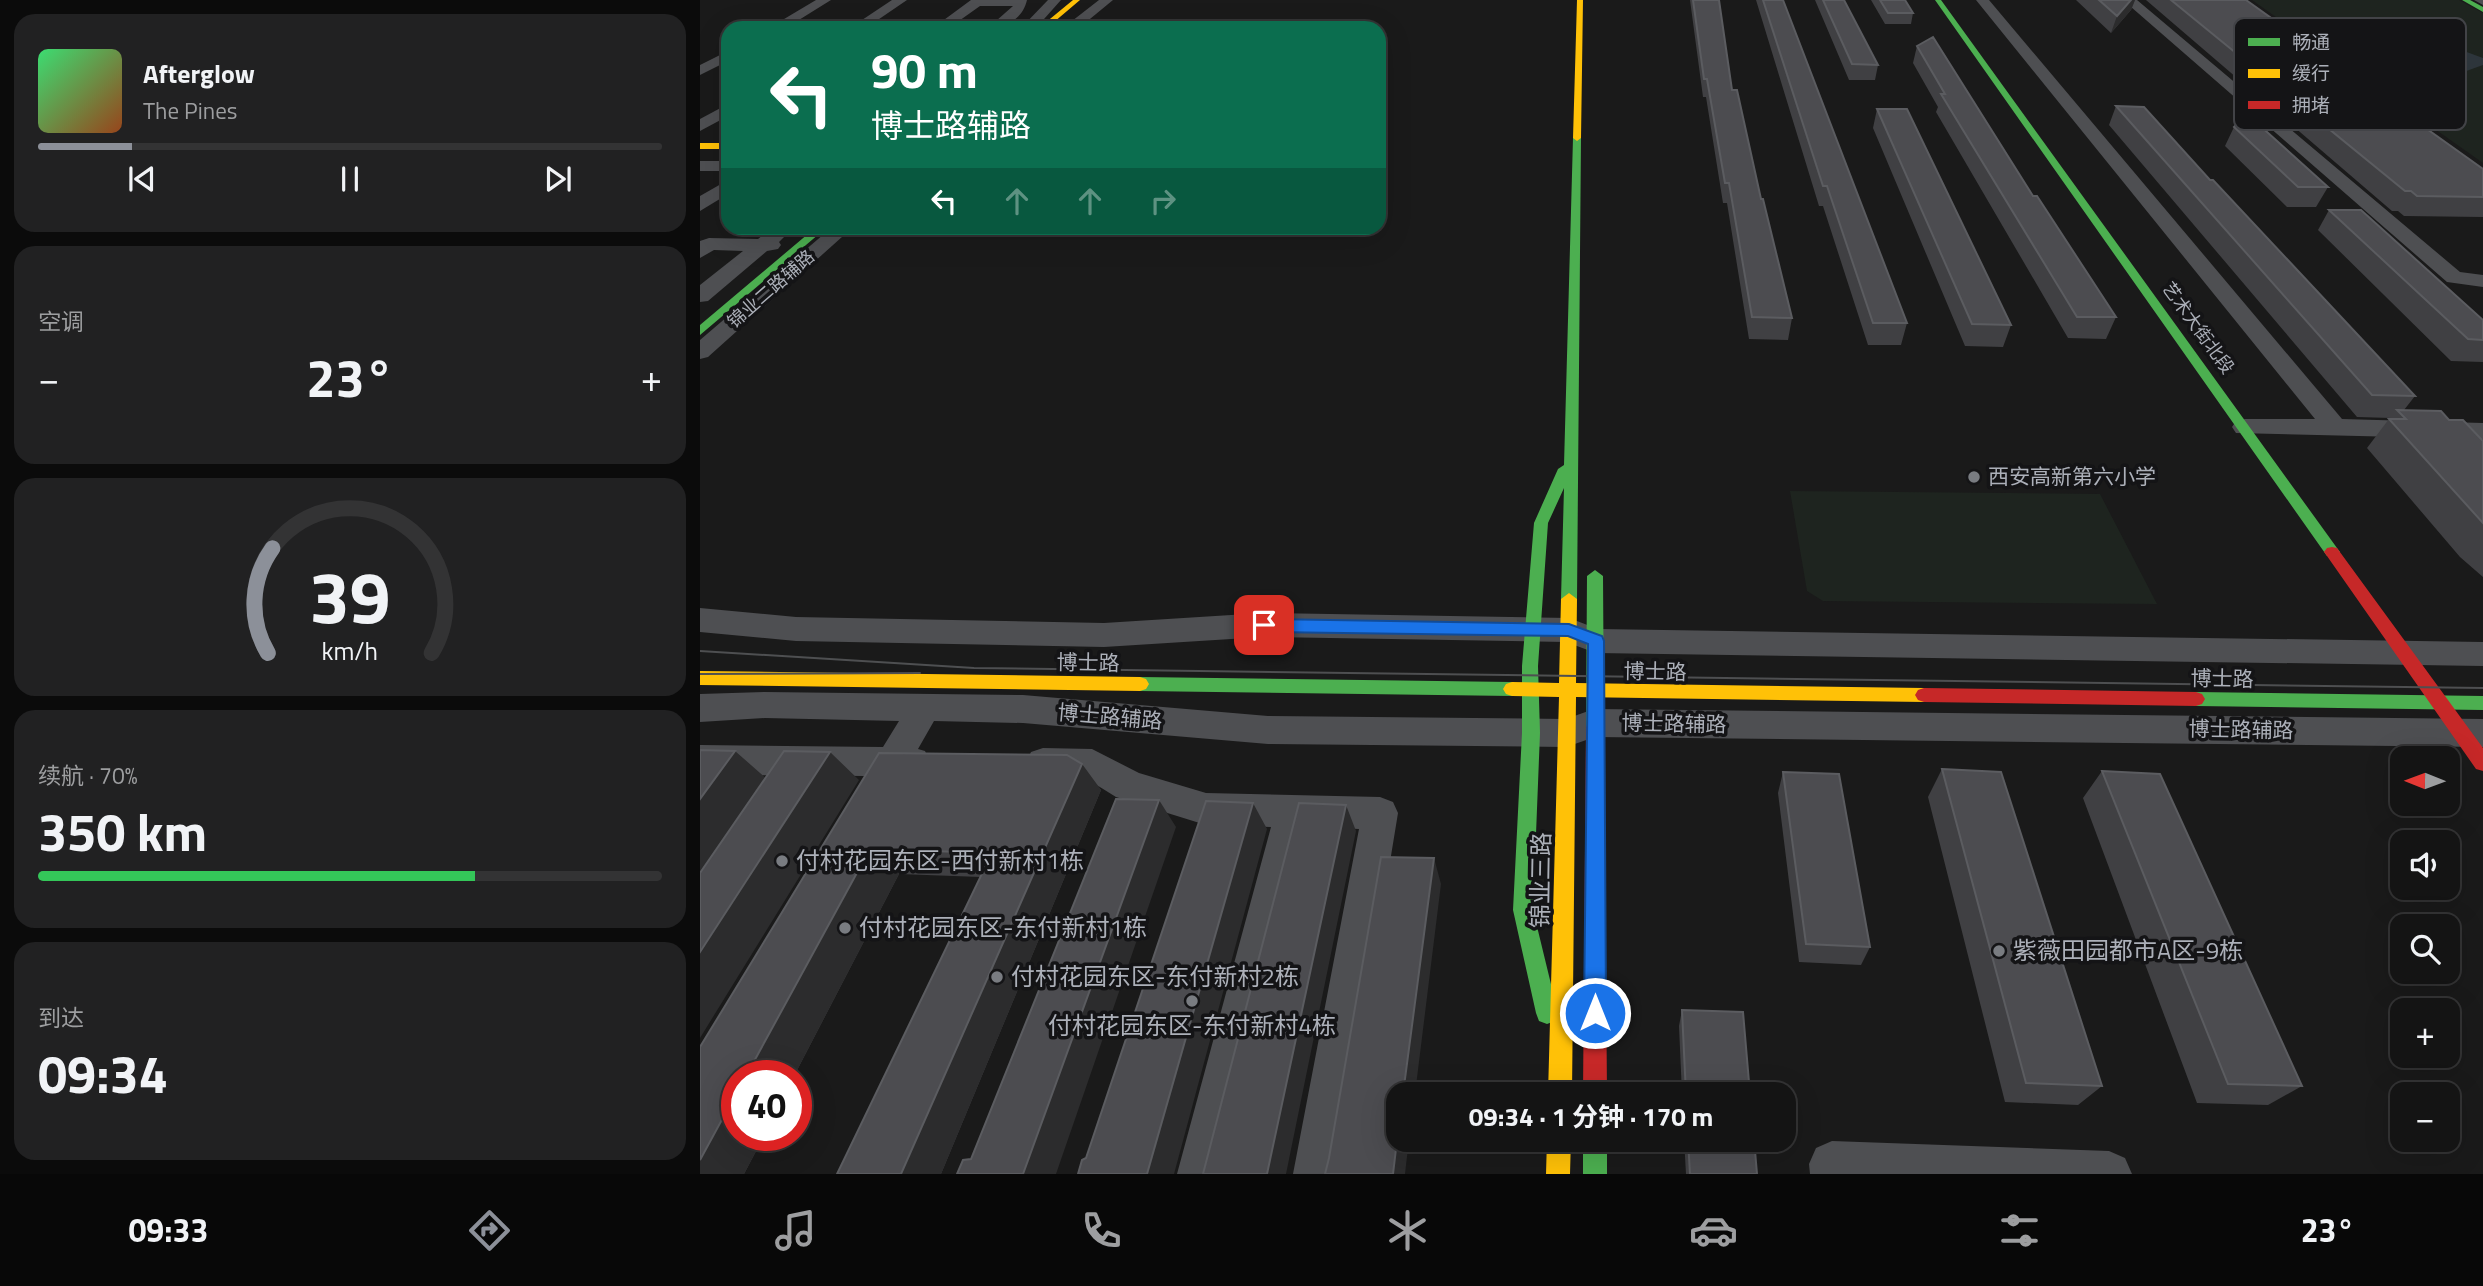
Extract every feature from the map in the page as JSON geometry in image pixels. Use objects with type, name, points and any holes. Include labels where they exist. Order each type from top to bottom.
[{"type":"street","points":[[788,21],[825,0]]},
{"type":"street","points":[[868,21],[901,0]]},
{"type":"street","points":[[1035,21],[1055,0]]},
{"type":"street","points":[[1052,21],[1077,0]]},
{"type":"street","points":[[1063,21],[1088,0]]},
{"type":"street","points":[[1079,21],[1107,0]]},
{"type":"street","name":"艺术大街北段","points":[[1938,0],[2245,427],[2403,666],[2424,679],[2440,702],[2472,733],[2483,763]]},
{"type":"street","points":[[1982,0],[2334,427]]},
{"type":"street","points":[[2129,0],[2234,90]]},
{"type":"street","points":[[2465,0],[2483,10]]},
{"type":"street","points":[[950,21],[977,2],[1020,1],[1020,8],[1004,21]]},
{"type":"street","points":[[1581,1],[1592,208]]},
{"type":"street","points":[[1581,1],[1572,454],[1592,651]]},
{"type":"street","points":[[700,71],[721,59]]},
{"type":"street","points":[[700,127],[721,114]]},
{"type":"street","points":[[700,127],[721,128]]},
{"type":"street","points":[[2281,130],[2454,278],[2483,281]]},
{"type":"street","points":[[700,146],[721,146]]},
{"type":"street","points":[[700,166],[721,166]]},
{"type":"street","points":[[700,205],[721,190]]},
{"type":"street","points":[[705,248],[723,235]]},
{"type":"street","name":"锦业二路辅路","points":[[700,352],[834,235]]},
{"type":"street","points":[[705,248],[787,238]]},
{"type":"street","points":[[700,314],[787,238]]},
{"type":"street","points":[[700,331],[787,238]]},
{"type":"street","name":"锦业二路辅路","points":[[700,296],[787,238]]},
{"type":"street","points":[[2245,427],[2483,431]]},
{"type":"street","points":[[1560,1070],[1523,910],[1532,690],[1543,667],[1533,629],[1541,523],[1572,454]]},
{"type":"street","points":[[1592,651],[1595,556]]},
{"type":"street","points":[[700,620],[796,629],[1104,635],[1264,625],[1533,629],[1592,651]]},
{"type":"street","points":[[1543,667],[1592,651],[2403,666],[2483,654]]},
{"type":"street","name":"博士路","points":[[1543,667],[1592,651]]},
{"type":"street","name":"锦业三路","points":[[1560,1082],[1585,716],[1592,651]]},
{"type":"street","points":[[2403,666],[2424,679],[2448,679]]},
{"type":"street","name":"锦业三路","points":[[1543,667],[1567,691],[1585,716],[1595,1082]]},
{"type":"street","name":"博士路","points":[[700,678],[1567,691],[1585,716],[2483,703]]},
{"type":"street","name":"博士路辅路","points":[[700,708],[765,705],[1023,709],[1268,730],[1531,733],[1585,716],[2472,733]]},
{"type":"street","points":[[865,808],[925,707]]},
{"type":"street","points":[[782,795],[804,761]]},
{"type":"street","points":[[706,769],[804,761],[945,762]]},
{"type":"street","points":[[1012,763],[1092,764],[1129,786],[1206,809],[1380,813],[1316,1174]]},
{"type":"street","points":[[1113,825],[1129,786]]},
{"type":"street","points":[[1193,848],[1206,809]]},
{"type":"street","points":[[1200,1174],[1294,810]]},
{"type":"street","points":[[1558,1174],[1559,1152]]},
{"type":"street","points":[[1595,1152],[1595,1174]]},
{"type":"street","points":[[1833,1174],[1832,1164],[2109,1174]]},
{"type":"shaded area","points":[[2252,0],[2459,0],[2483,13],[2483,163],[2436,130],[2466,130],[2466,18],[2278,18]]},
{"type":"shaded area","points":[[2466,52],[2483,58],[2483,65],[2466,71]]},
{"type":"shaded area","points":[[1790,491],[2100,494],[2157,604],[1823,601],[1807,591]]},
{"type":"building","points":[[1693,0],[1719,0],[1732,90],[1737,90],[1761,199],[1792,318],[1752,317],[1729,183],[1725,183],[1707,79],[1704,79]]},
{"type":"building","points":[[1763,0],[1783,0],[1907,323],[1873,323],[1827,186],[1823,186]]},
{"type":"building","points":[[1823,0],[1844,0],[1878,65],[1852,64]]},
{"type":"building","points":[[1880,0],[1905,0],[1913,13],[1888,13]]},
{"type":"building","points":[[2099,0],[2131,0],[2117,16]]},
{"type":"building","points":[[2171,0],[2246,0],[2271,18],[2234,18],[2234,51]]},
{"type":"building","points":[[1933,37],[2033,196],[2037,196],[2116,317],[2077,317],[1941,94],[1945,94],[1917,46]]},
{"type":"building","points":[[2116,106],[2144,107],[2415,396],[2372,395]]},
{"type":"building","points":[[1877,109],[1907,109],[2011,325],[1972,324]]},
{"type":"building","points":[[2237,130],[2265,130],[2328,187],[2298,187]]},
{"type":"building","points":[[2330,130],[2428,130],[2483,169],[2483,197],[2417,196],[2411,191],[2405,191]]},
{"type":"building","points":[[2329,210],[2361,210],[2483,320],[2483,340],[2468,339]]},
{"type":"building","points":[[2397,410],[2441,411],[2449,420],[2463,420],[2483,441],[2483,523],[2389,419],[2406,419]]},
{"type":"building","points":[[700,750],[735,751],[700,799]]},
{"type":"building","points":[[784,751],[830,752],[700,952],[700,873]]},
{"type":"building","points":[[879,753],[1067,755],[1082,764],[901,1174],[837,1174],[992,853],[870,849],[755,1060],[721,1060],[721,1121],[700,1160],[700,1047]]},
{"type":"building","points":[[1942,769],[2001,772],[2102,1086],[2026,1083]]},
{"type":"building","points":[[2102,771],[2160,774],[2302,1086],[2228,1084]]},
{"type":"building","points":[[1783,772],[1839,774],[1870,947],[1806,944]]},
{"type":"building","points":[[1116,799],[1159,800],[1023,1174],[957,1174],[963,1160],[971,1159]]},
{"type":"building","points":[[1206,801],[1253,803],[1147,1174],[1078,1174],[1082,1160],[1086,1158]]},
{"type":"building","points":[[1299,803],[1346,805],[1267,1174],[1203,1174]]},
{"type":"building","points":[[1381,857],[1434,858],[1405,1082],[1386,1082],[1386,1152],[1396,1152],[1393,1174],[1325,1174]]},
{"type":"building","points":[[1682,1010],[1743,1012],[1749,1082],[1685,1082]]},
{"type":"building","points":[[1689,1152],[1755,1152],[1757,1174],[1690,1174]]},
{"type":"tram line","points":[[700,651],[974,668],[2483,688]]},
{"type":"tram line","points":[[700,674],[920,673]]},
{"type":"traffic: fast","points":[[1938,0],[2332,552]]},
{"type":"traffic: fast","points":[[2465,0],[2483,10]]},
{"type":"traffic: fast","points":[[1569,599],[1577,138]]},
{"type":"traffic: fast","points":[[700,331],[813,235]]},
{"type":"traffic: fast","points":[[1547,1013],[1523,910],[1531,733],[1530,666],[1541,523],[1565,469]]},
{"type":"traffic: fast","points":[[1595,576],[1595,727]]},
{"type":"traffic: fast","points":[[1140,684],[1512,689]]},
{"type":"traffic: fast","points":[[2196,699],[2483,703]]},
{"type":"traffic: fast","points":[[1595,1152],[1595,1174]]},
{"type":"traffic: slow","points":[[1052,21],[1077,0]]},
{"type":"traffic: slow","points":[[1577,138],[1580,0]]},
{"type":"traffic: slow","points":[[700,146],[721,146]]},
{"type":"traffic: slow","points":[[1560,1082],[1569,599]]},
{"type":"traffic: slow","points":[[700,678],[1140,684]]},
{"type":"traffic: slow","points":[[1512,689],[1924,695]]},
{"type":"traffic: slow","points":[[1558,1174],[1559,1152]]},
{"type":"traffic: jam","points":[[2332,552],[2483,763]]},
{"type":"traffic: jam","points":[[1924,695],[2196,699]]},
{"type":"traffic: jam","points":[[1595,727],[1595,1082]]},
{"type":"place","name":"西安高新第六小学","points":[[1974,477]]},
{"type":"place","name":"付村花园东区-西付新村1栋","points":[[782,861]]},
{"type":"place","name":"付村花园东区-东付新村1栋","points":[[845,928]]},
{"type":"place","name":"紫薇田园都市A区-9栋","points":[[1999,951]]},
{"type":"place","name":"付村花园东区-东付新村2栋","points":[[997,977]]},
{"type":"place","name":"付村花园东区-东付新村4栋","points":[[1192,1001]]},
{"type":"route","points":[[1264,625],[1569,630],[1596,641],[1595,1013]]}]
